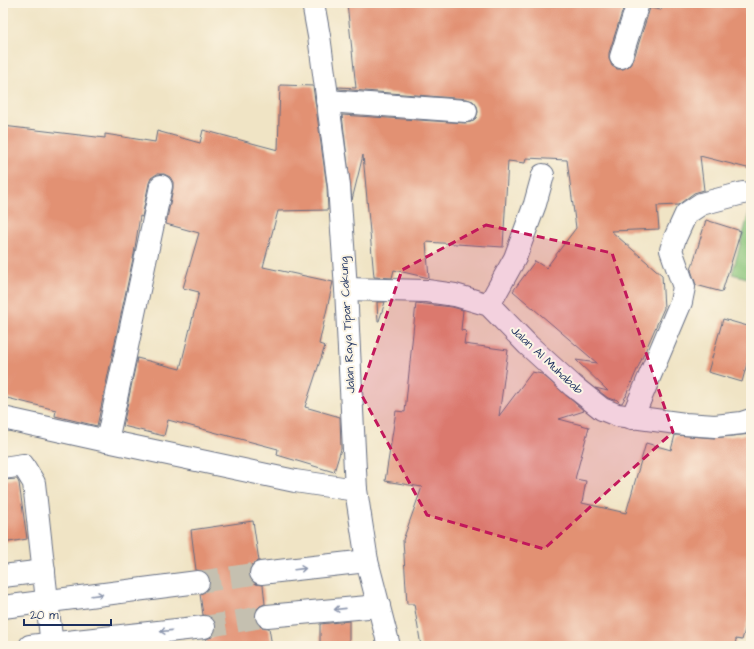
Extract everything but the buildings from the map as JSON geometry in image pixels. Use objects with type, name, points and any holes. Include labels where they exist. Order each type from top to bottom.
[{"type":"street","name":"Jalan Raya Tipar Cakung","points":[[313,3],[328,101],[338,186],[346,289],[356,490],[367,561],[388,646]]},
{"type":"street","points":[[621,57],[638,3]]},
{"type":"street","points":[[328,101],[466,111]]},
{"type":"street","points":[[489,305],[515,258],[535,204],[543,175]]},
{"type":"street","points":[[107,441],[161,186]]},
{"type":"street","points":[[632,418],[681,302],[684,288],[671,250],[686,214],[701,204],[743,193]]},
{"type":"street","name":"Jalan Al Muhabab","points":[[346,289],[427,291],[455,295],[489,305],[573,386],[602,409],[617,416],[715,426],[742,423],[751,420]]},
{"type":"street","points":[[3,418],[295,481],[356,490]]},
{"type":"street","points":[[3,468],[23,465],[34,483],[53,644]]},
{"type":"street","points":[[261,573],[367,561]]},
{"type":"street","points":[[3,576],[44,571]]},
{"type":"street","points":[[3,607],[198,582]]},
{"type":"street","points":[[267,616],[379,606]]},
{"type":"street","points":[[30,646],[204,627]]},
{"type":"highlighted area","points":[[486,225],[612,253],[673,432],[544,549],[427,515],[360,392],[402,270]]},
{"type":"green space","points":[[751,205],[751,279],[732,274]]},
{"type":"tunnel","points":[[198,582],[261,573]]},
{"type":"tunnel","points":[[204,627],[267,616]]}]
